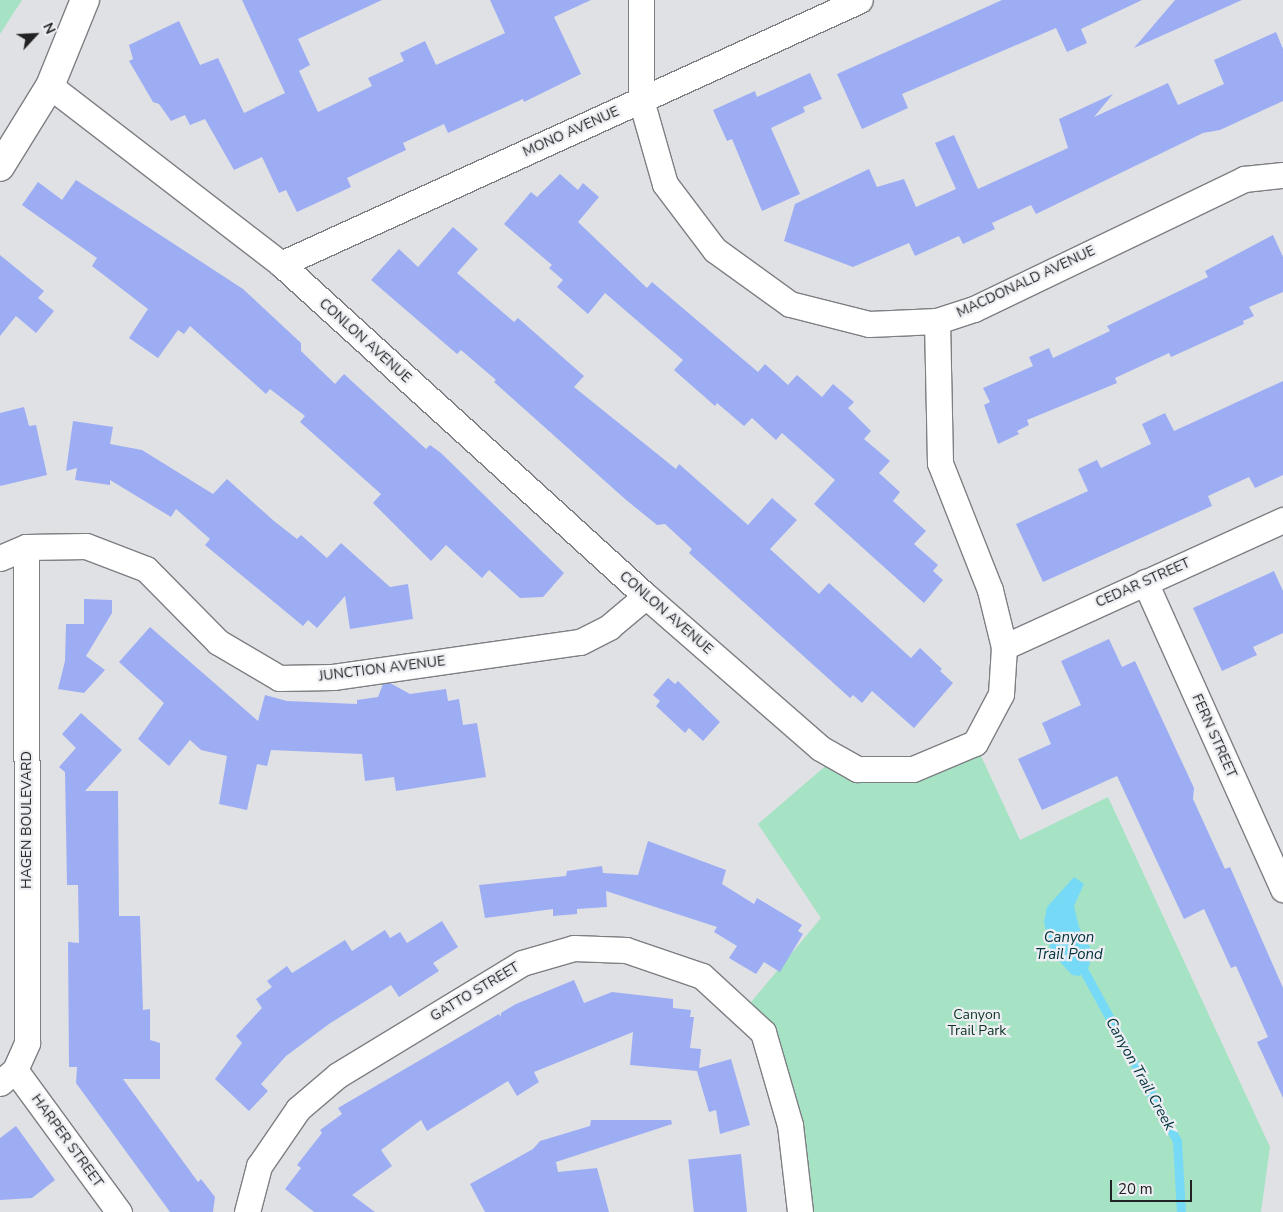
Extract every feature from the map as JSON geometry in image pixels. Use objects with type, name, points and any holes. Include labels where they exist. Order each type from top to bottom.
[{"type":"street","points":[[0,167],[50,86],[85,0]]},
{"type":"street","name":"MACDONALD AVENUE","points":[[641,0],[641,100],[665,184],[715,250],[790,304],[870,324],[937,321],[974,309],[1244,179],[1283,175]]},
{"type":"street","name":"MONO AVENUE","points":[[281,264],[860,0]]},
{"type":"street","name":"CONLON AVENUE","points":[[50,86],[281,264],[646,596],[820,748],[856,769],[913,769],[975,743],[1001,694],[1004,647],[990,590],[940,463],[937,321]]},
{"type":"street","name":"CEDAR STREET","points":[[1004,647],[1283,520]]},
{"type":"street","name":"JUNCTION AVENUE","points":[[0,558],[26,547],[86,546],[146,569],[218,642],[279,678],[333,677],[580,642],[609,626],[646,596]]},
{"type":"street","name":"HAGEN BOULEVARD","points":[[8,1076],[27,1043],[26,547]]},
{"type":"street","name":"FERN STREET","points":[[1145,582],[1282,883]]},
{"type":"street","name":"GATTO STREET","points":[[247,1212],[259,1166],[298,1109],[338,1075],[522,963],[574,948],[626,950],[702,976],[763,1032],[790,1125],[800,1212]]},
{"type":"street","name":"HARPER STREET","points":[[8,1076],[119,1212]]},
{"type":"green space","points":[[0,0],[22,0],[0,34]]},
{"type":"green space","name":"Canyon Trail Park","points":[[975,743],[1020,840],[1108,797],[1270,1147],[1261,1212],[801,1212],[763,1033],[742,1013],[821,918],[758,824],[836,757],[857,770]]},
{"type":"water","name":"Canyon Trail Pond","points":[[1074,877],[1084,884],[1074,906],[1079,927],[1093,953],[1088,969],[1079,976],[1072,975],[1051,952],[1044,922],[1047,907]]},
{"type":"building","points":[[242,0],[382,0],[298,39],[310,65],[299,71],[318,112],[372,86],[368,78],[404,61],[400,53],[425,41],[436,65],[505,33],[490,0],[591,0],[554,17],[581,74],[524,102],[523,99],[448,133],[444,124],[403,143],[406,150],[347,178],[351,187],[297,212],[286,190],[279,193],[262,157],[234,170],[205,119],[190,125],[185,115],[171,121],[159,104],[153,102],[129,61],[133,59],[129,45],[179,21],[200,65],[218,58],[244,113],[285,93]]},
{"type":"building","points":[[1002,0],[1142,0],[1081,29],[1087,43],[1067,52],[1056,28],[902,94],[908,108],[862,129],[837,74]]},
{"type":"building","points":[[1175,0],[1242,0],[1134,48]]},
{"type":"building","points":[[1276,32],[1283,49],[1283,101],[1220,130],[1203,133],[1036,214],[1031,205],[992,223],[995,229],[963,244],[959,236],[915,256],[909,243],[853,267],[784,241],[795,204],[869,169],[877,187],[904,179],[916,207],[956,189],[935,143],[954,135],[978,189],[1068,148],[1059,119],[1113,94],[1094,117],[1168,83],[1178,105],[1224,84],[1214,60]]},
{"type":"building","points":[[810,73],[822,99],[803,107],[805,112],[771,128],[800,194],[762,211],[732,139],[727,141],[713,110],[755,91],[757,97]]},
{"type":"building","points":[[560,174],[578,190],[583,183],[599,197],[578,222],[647,288],[652,282],[758,372],[765,364],[788,385],[797,375],[822,397],[833,384],[854,402],[848,408],[871,431],[864,439],[890,461],[879,473],[900,492],[893,501],[926,531],[914,544],[938,565],[933,571],[943,580],[924,603],[814,504],[835,480],[782,433],[776,440],[752,418],[744,426],[717,403],[715,406],[674,370],[683,360],[605,293],[588,314],[557,287],[563,280],[549,268],[552,265],[504,224],[531,192],[537,197]]},
{"type":"building","points":[[76,180],[243,289],[301,343],[301,351],[335,384],[344,374],[426,449],[430,445],[441,453],[564,573],[543,597],[520,598],[489,570],[482,578],[446,545],[431,561],[373,503],[381,494],[300,422],[305,416],[270,389],[266,394],[190,326],[184,334],[178,330],[158,358],[129,338],[148,309],[92,266],[97,258],[22,205],[38,182],[62,200]]},
{"type":"building","points":[[453,227],[478,249],[457,273],[514,322],[518,318],[584,376],[574,387],[676,469],[679,464],[748,525],[772,498],[797,520],[770,549],[819,594],[829,583],[911,658],[920,648],[942,669],[940,671],[953,683],[914,728],[872,691],[862,703],[853,695],[850,698],[689,553],[692,549],[665,524],[657,525],[625,499],[494,382],[496,380],[461,350],[457,354],[371,280],[399,249],[418,267]]},
{"type":"building","points":[[1273,235],[1283,257],[1283,292],[1249,307],[1254,316],[1243,321],[1244,324],[1171,357],[1169,353],[1115,378],[1117,383],[1027,420],[1029,425],[1017,431],[1019,434],[998,444],[984,405],[990,402],[983,388],[1033,366],[1029,357],[1049,348],[1053,358],[1110,331],[1107,326],[1208,277],[1205,271]]},
{"type":"building","points":[[0,255],[44,291],[38,298],[54,311],[36,333],[16,316],[0,336]]},
{"type":"building","points":[[1283,381],[1283,475],[1255,488],[1249,477],[1208,496],[1212,506],[1043,582],[1016,524],[1088,491],[1078,469],[1097,460],[1101,468],[1151,444],[1142,424],[1165,413],[1174,431]]},
{"type":"building","points":[[24,407],[29,426],[36,425],[47,475],[0,486],[0,413]]},
{"type":"building","points":[[73,421],[113,427],[110,444],[142,450],[213,494],[227,479],[274,521],[297,539],[301,535],[327,558],[341,543],[390,587],[408,584],[413,619],[350,629],[345,596],[317,628],[308,620],[303,626],[205,545],[210,539],[176,509],[171,517],[110,480],[110,485],[75,480],[77,468],[66,471]]},
{"type":"building","points":[[1274,571],[1283,591],[1283,633],[1253,647],[1257,655],[1222,671],[1193,608]]},
{"type":"building","points":[[84,599],[112,600],[112,613],[86,656],[105,670],[84,693],[58,689],[65,661],[66,624],[84,624]]},
{"type":"building","points":[[150,627],[258,721],[265,695],[287,701],[357,704],[357,700],[378,697],[383,684],[390,683],[410,694],[446,689],[448,701],[459,699],[463,725],[477,723],[486,777],[396,791],[394,777],[365,781],[362,754],[271,750],[267,766],[257,764],[247,810],[219,804],[227,756],[201,750],[190,740],[169,766],[138,739],[164,703],[119,662]]},
{"type":"building","points":[[1109,639],[1122,667],[1135,661],[1194,788],[1193,799],[1225,869],[1230,867],[1283,988],[1283,1098],[1257,1042],[1268,1037],[1236,966],[1231,968],[1204,909],[1184,919],[1117,776],[1042,810],[1018,759],[1051,744],[1042,723],[1081,705],[1061,661]]},
{"type":"building","points":[[668,678],[675,684],[678,681],[720,722],[703,741],[689,728],[685,733],[656,706],[660,701],[653,695]]},
{"type":"building","points":[[81,713],[122,750],[85,791],[118,791],[119,916],[140,916],[143,1010],[150,1009],[150,1040],[160,1043],[160,1079],[123,1079],[198,1182],[201,1179],[215,1197],[213,1212],[170,1212],[76,1083],[77,1067],[69,1067],[68,942],[79,943],[78,885],[67,885],[65,772],[59,767],[76,748],[62,734]]},
{"type":"building","points":[[648,841],[726,870],[722,884],[754,904],[757,898],[802,925],[798,931],[803,934],[780,972],[764,962],[756,974],[729,958],[737,946],[714,932],[717,927],[606,891],[607,907],[577,909],[577,914],[553,916],[553,909],[485,918],[479,885],[566,876],[567,871],[602,866],[603,873],[638,875]]},
{"type":"building","points":[[442,921],[458,947],[433,963],[439,971],[399,997],[391,985],[329,1024],[286,1056],[261,1084],[268,1091],[249,1111],[215,1079],[242,1043],[236,1036],[262,1008],[256,999],[272,987],[267,981],[287,966],[292,973],[345,940],[352,951],[385,930],[390,938],[400,932],[407,943]]},
{"type":"building","points":[[574,980],[584,1003],[612,992],[673,999],[673,1008],[691,1010],[690,1017],[694,1017],[690,1048],[701,1049],[699,1068],[731,1059],[750,1125],[720,1134],[716,1110],[709,1112],[697,1071],[630,1065],[633,1032],[534,1072],[539,1082],[517,1096],[508,1081],[427,1131],[421,1120],[381,1150],[392,1166],[352,1195],[375,1212],[314,1212],[285,1189],[301,1168],[297,1165],[322,1133],[320,1130],[342,1114],[338,1108],[499,1014],[501,1017],[501,1013],[516,1004]]},
{"type":"building","points":[[591,1120],[671,1120],[672,1124],[556,1162],[558,1172],[597,1168],[609,1212],[485,1212],[470,1184],[533,1149],[540,1141],[590,1126]]},
{"type":"building","points":[[16,1126],[55,1180],[32,1198],[0,1200],[0,1138]]},
{"type":"building","points":[[741,1154],[747,1212],[694,1212],[688,1160]]},
{"type":"waterway","name":"Canyon Trail Creek","points":[[1084,971],[1177,1141],[1181,1212]]}]
